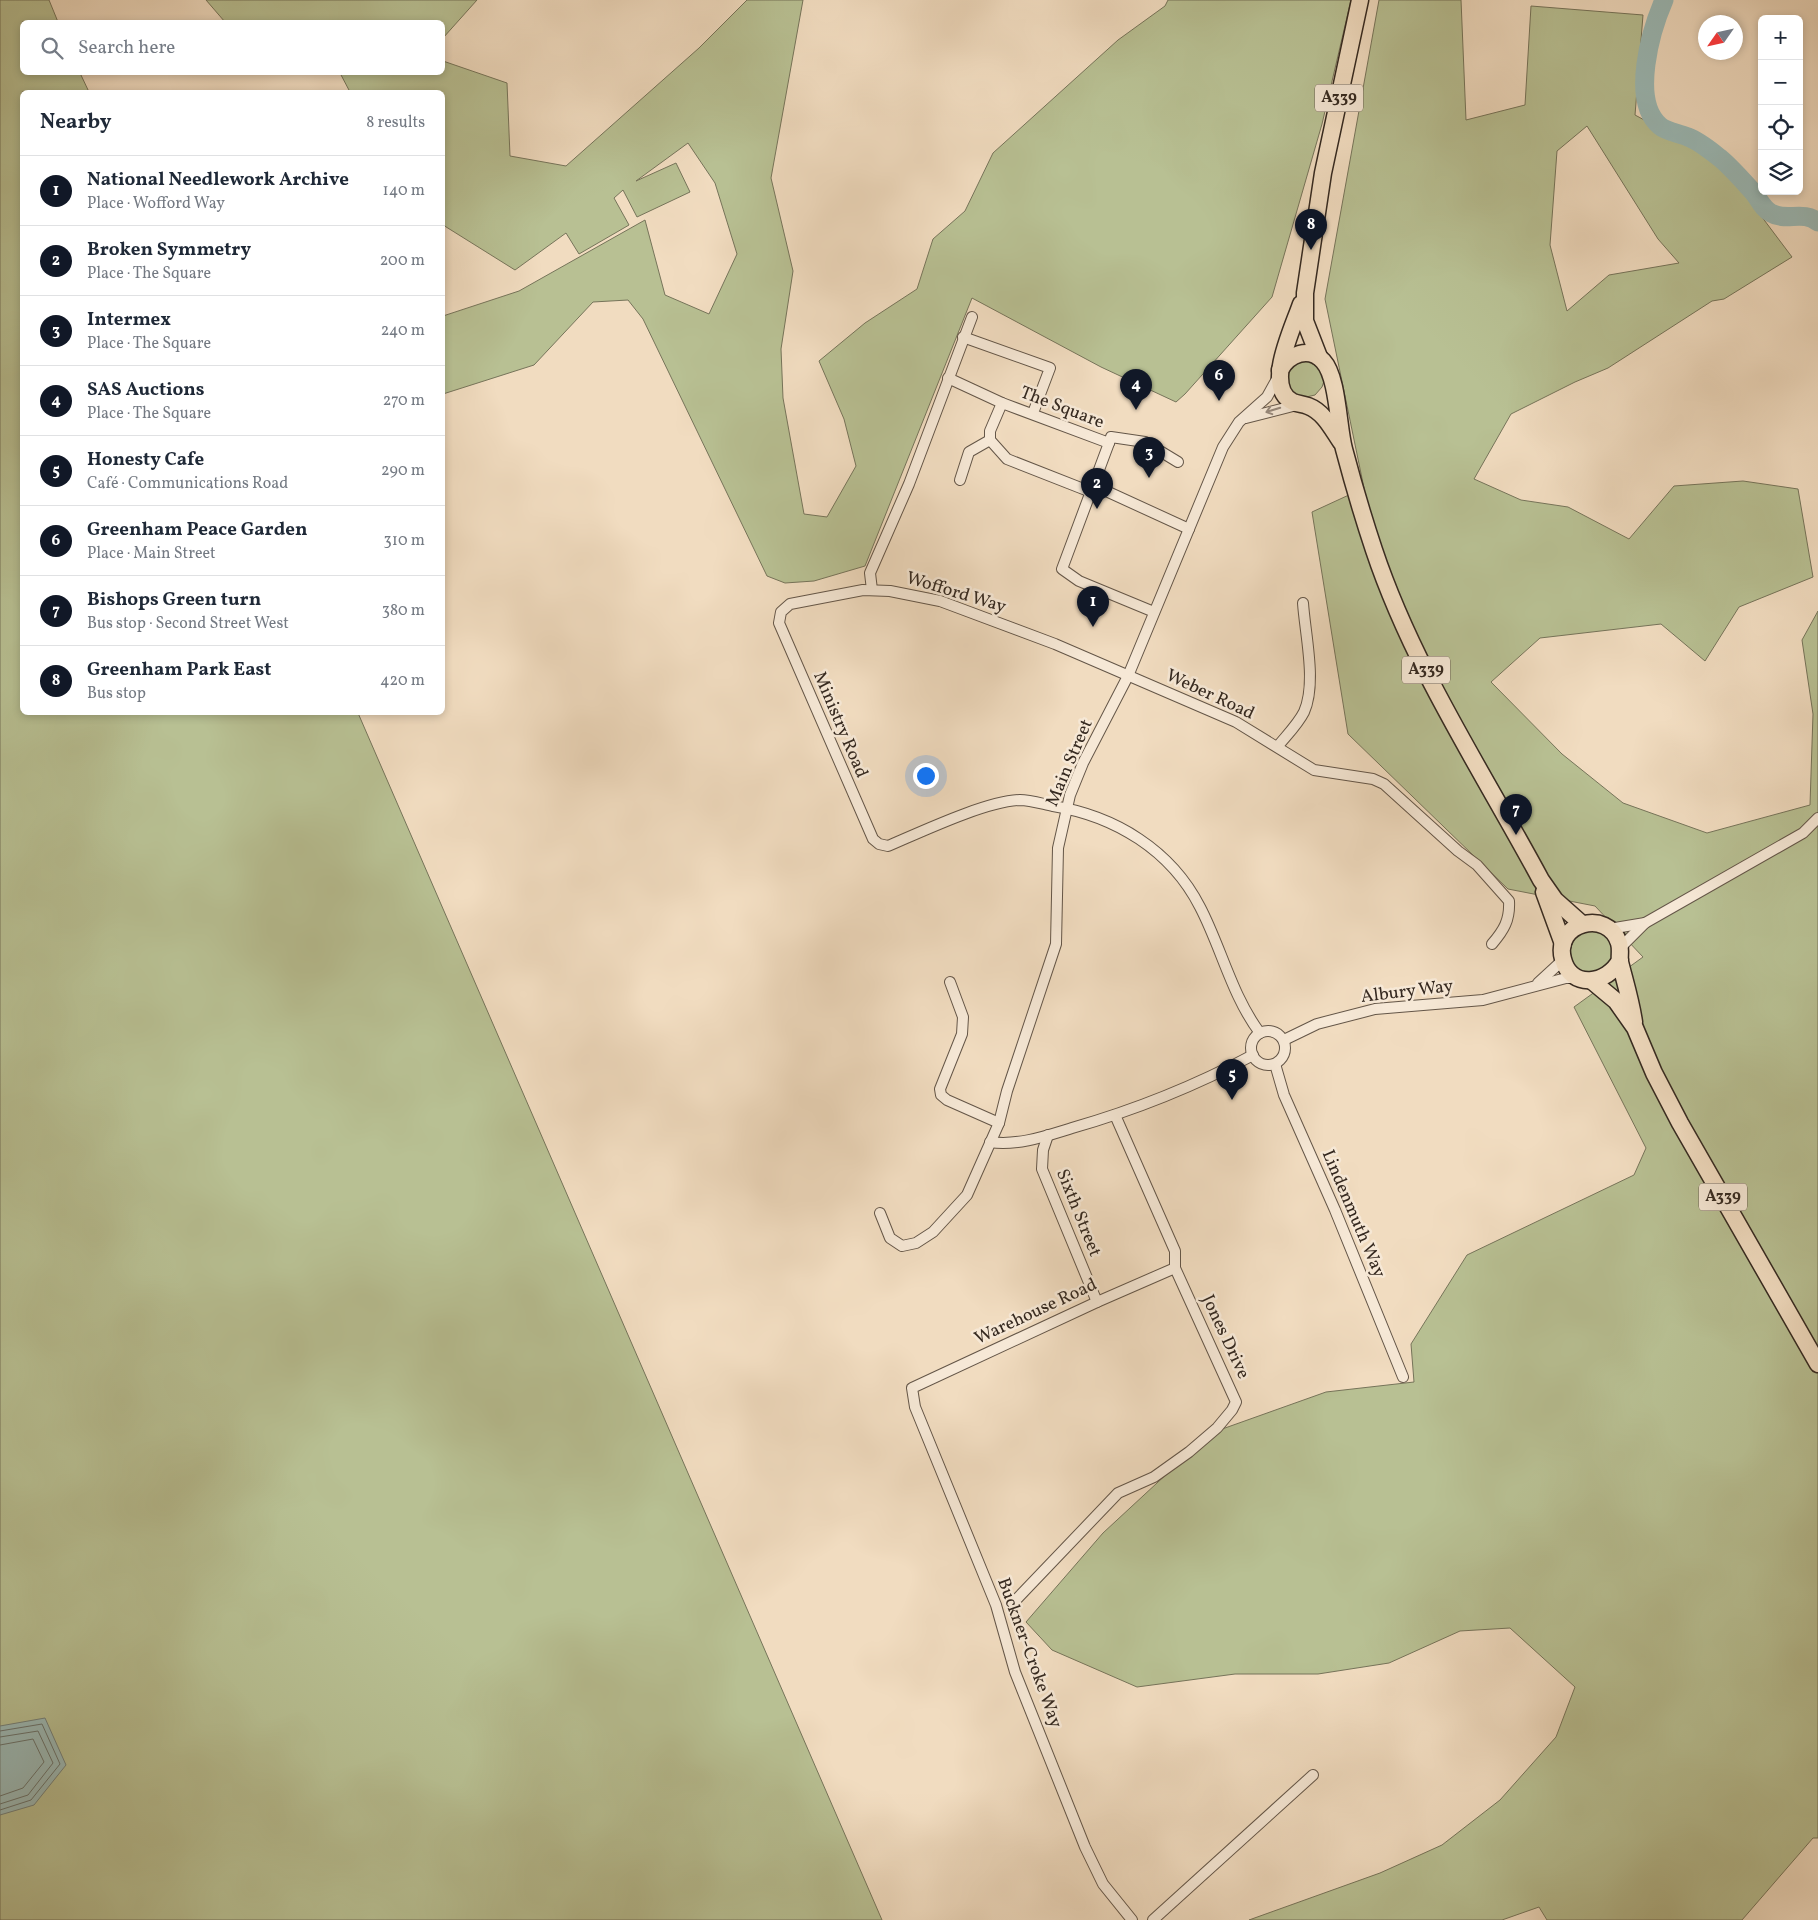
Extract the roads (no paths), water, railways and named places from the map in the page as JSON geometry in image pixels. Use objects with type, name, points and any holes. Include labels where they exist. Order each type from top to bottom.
[{"type":"highway","name":"A339","points":[[1319,357],[1305,321],[1305,293],[1323,173],[1360,0]]},
{"type":"highway","name":"A339","points":[[1279,373],[1305,293]]},
{"type":"highway","points":[[1301,353],[1319,357],[1328,369],[1330,376],[1327,392],[1321,399],[1304,405],[1294,403],[1282,392],[1279,373],[1292,356],[1301,353]]},
{"type":"highway","name":"A339","points":[[1330,376],[1343,446],[1374,550],[1412,641],[1449,715],[1541,880],[1555,900],[1582,924]]},
{"type":"highway","name":"A339","points":[[1304,405],[1324,418],[1343,446]]},
{"type":"highway","name":"A339","points":[[1541,880],[1563,952]]},
{"type":"highway","points":[[1582,924],[1601,924],[1614,934],[1620,954],[1610,974],[1585,979],[1568,970],[1563,952],[1570,931],[1582,924]]},
{"type":"highway","name":"A339","points":[[1620,954],[1635,1028],[1654,1073],[1680,1123],[1818,1364]]},
{"type":"highway","name":"A339","points":[[1585,979],[1616,1001],[1635,1028]]},
{"type":"street","points":[[872,590],[870,573],[909,484],[972,317]]},
{"type":"street","points":[[963,337],[1050,368],[1033,413]]},
{"type":"street","name":"Main Street","points":[[880,1213],[890,1238],[902,1246],[916,1243],[932,1232],[967,1195],[999,1123],[1007,1091],[1056,944],[1058,848],[1066,808],[1083,763],[1128,676],[1223,447],[1239,422],[1267,397],[1279,373]]},
{"type":"street","points":[[948,378],[1002,403]]},
{"type":"street","name":"The Square","points":[[990,440],[990,431],[1002,403],[1109,443],[1080,516],[1062,569],[1079,581],[1154,612]]},
{"type":"street","points":[[1245,418],[1283,407],[1304,405]]},
{"type":"street","points":[[1109,443],[1111,437],[1144,442],[1178,462]]},
{"type":"street","points":[[960,480],[969,452],[990,440],[1007,459],[1092,489],[1189,529]]},
{"type":"street","name":"Wofford Way","points":[[779,623],[780,612],[790,604],[836,594],[872,590],[910,594],[986,616],[1128,676]]},
{"type":"street","points":[[1278,746],[1303,713],[1308,702],[1310,685],[1303,603]]},
{"type":"street","name":"Ministry Road","points":[[779,623],[873,839],[879,844],[888,846],[1000,804],[1020,800],[1066,808]]},
{"type":"street","name":"Weber Road","points":[[1128,676],[1199,705],[1278,746],[1314,770],[1373,779],[1384,784],[1458,851],[1478,865],[1509,901],[1510,914],[1505,928],[1492,944]]},
{"type":"street","points":[[1066,808],[1094,816],[1133,834],[1159,854],[1178,873],[1201,908],[1247,1013],[1260,1033]]},
{"type":"street","points":[[1609,929],[1645,923],[1803,833],[1818,818]]},
{"type":"street","points":[[1620,954],[1645,923]]},
{"type":"street","name":"Albury Way","points":[[1536,985],[1563,952]]},
{"type":"street","name":"Albury Way","points":[[1284,1040],[1317,1024],[1375,1009],[1425,1003],[1483,1000],[1566,978],[1585,979]]},
{"type":"street","points":[[950,982],[963,1017],[962,1034],[940,1089],[941,1095],[999,1123]]},
{"type":"street","points":[[1276,1032],[1284,1040],[1285,1051],[1283,1057],[1275,1064],[1265,1065],[1253,1055],[1251,1045],[1260,1033],[1276,1032]]},
{"type":"street","points":[[990,1142],[1011,1143],[1048,1135],[1115,1115],[1189,1086],[1253,1055]]},
{"type":"street","name":"Lindenmuth Way","points":[[1275,1064],[1284,1095],[1335,1210],[1403,1377]]},
{"type":"street","name":"Jones Drive","points":[[1012,1604],[1118,1493],[1165,1470],[1217,1428],[1236,1402],[1175,1268],[1175,1250],[1115,1115]]},
{"type":"street","name":"Sixth Street","points":[[1048,1135],[1043,1150],[1042,1168],[1097,1302]]},
{"type":"street","name":"Warehouse Road","points":[[912,1388],[1175,1268]]},
{"type":"street","name":"Buckner-Croke Way","points":[[912,1388],[915,1407],[996,1605],[1016,1675],[1085,1848],[1103,1884],[1132,1920]]},
{"type":"street","points":[[1153,1920],[1314,1775]]},
{"type":"water","points":[[45,1718],[66,1765],[34,1805],[0,1815],[0,1726]]},
{"type":"waterway","points":[[1664,0],[1649,46],[1646,65],[1646,100],[1651,115],[1663,128],[1692,139],[1705,146],[1720,158],[1754,193],[1768,211],[1783,217],[1800,216],[1818,222]]},
{"type":"place","name":"Greenham Park East","points":[[1311,250]]},
{"type":"place","name":"Greenham Peace Garden","points":[[1219,401]]},
{"type":"place","name":"SAS Auctions","points":[[1136,410]]},
{"type":"place","name":"Intermex","points":[[1149,478]]},
{"type":"place","name":"Broken Symmetry","points":[[1097,509]]},
{"type":"place","name":"National Needlework Archive","points":[[1093,627]]},
{"type":"place","name":"Bishops Green turn","points":[[1516,835]]},
{"type":"place","name":"Honesty Cafe","points":[[1232,1100]]}]
